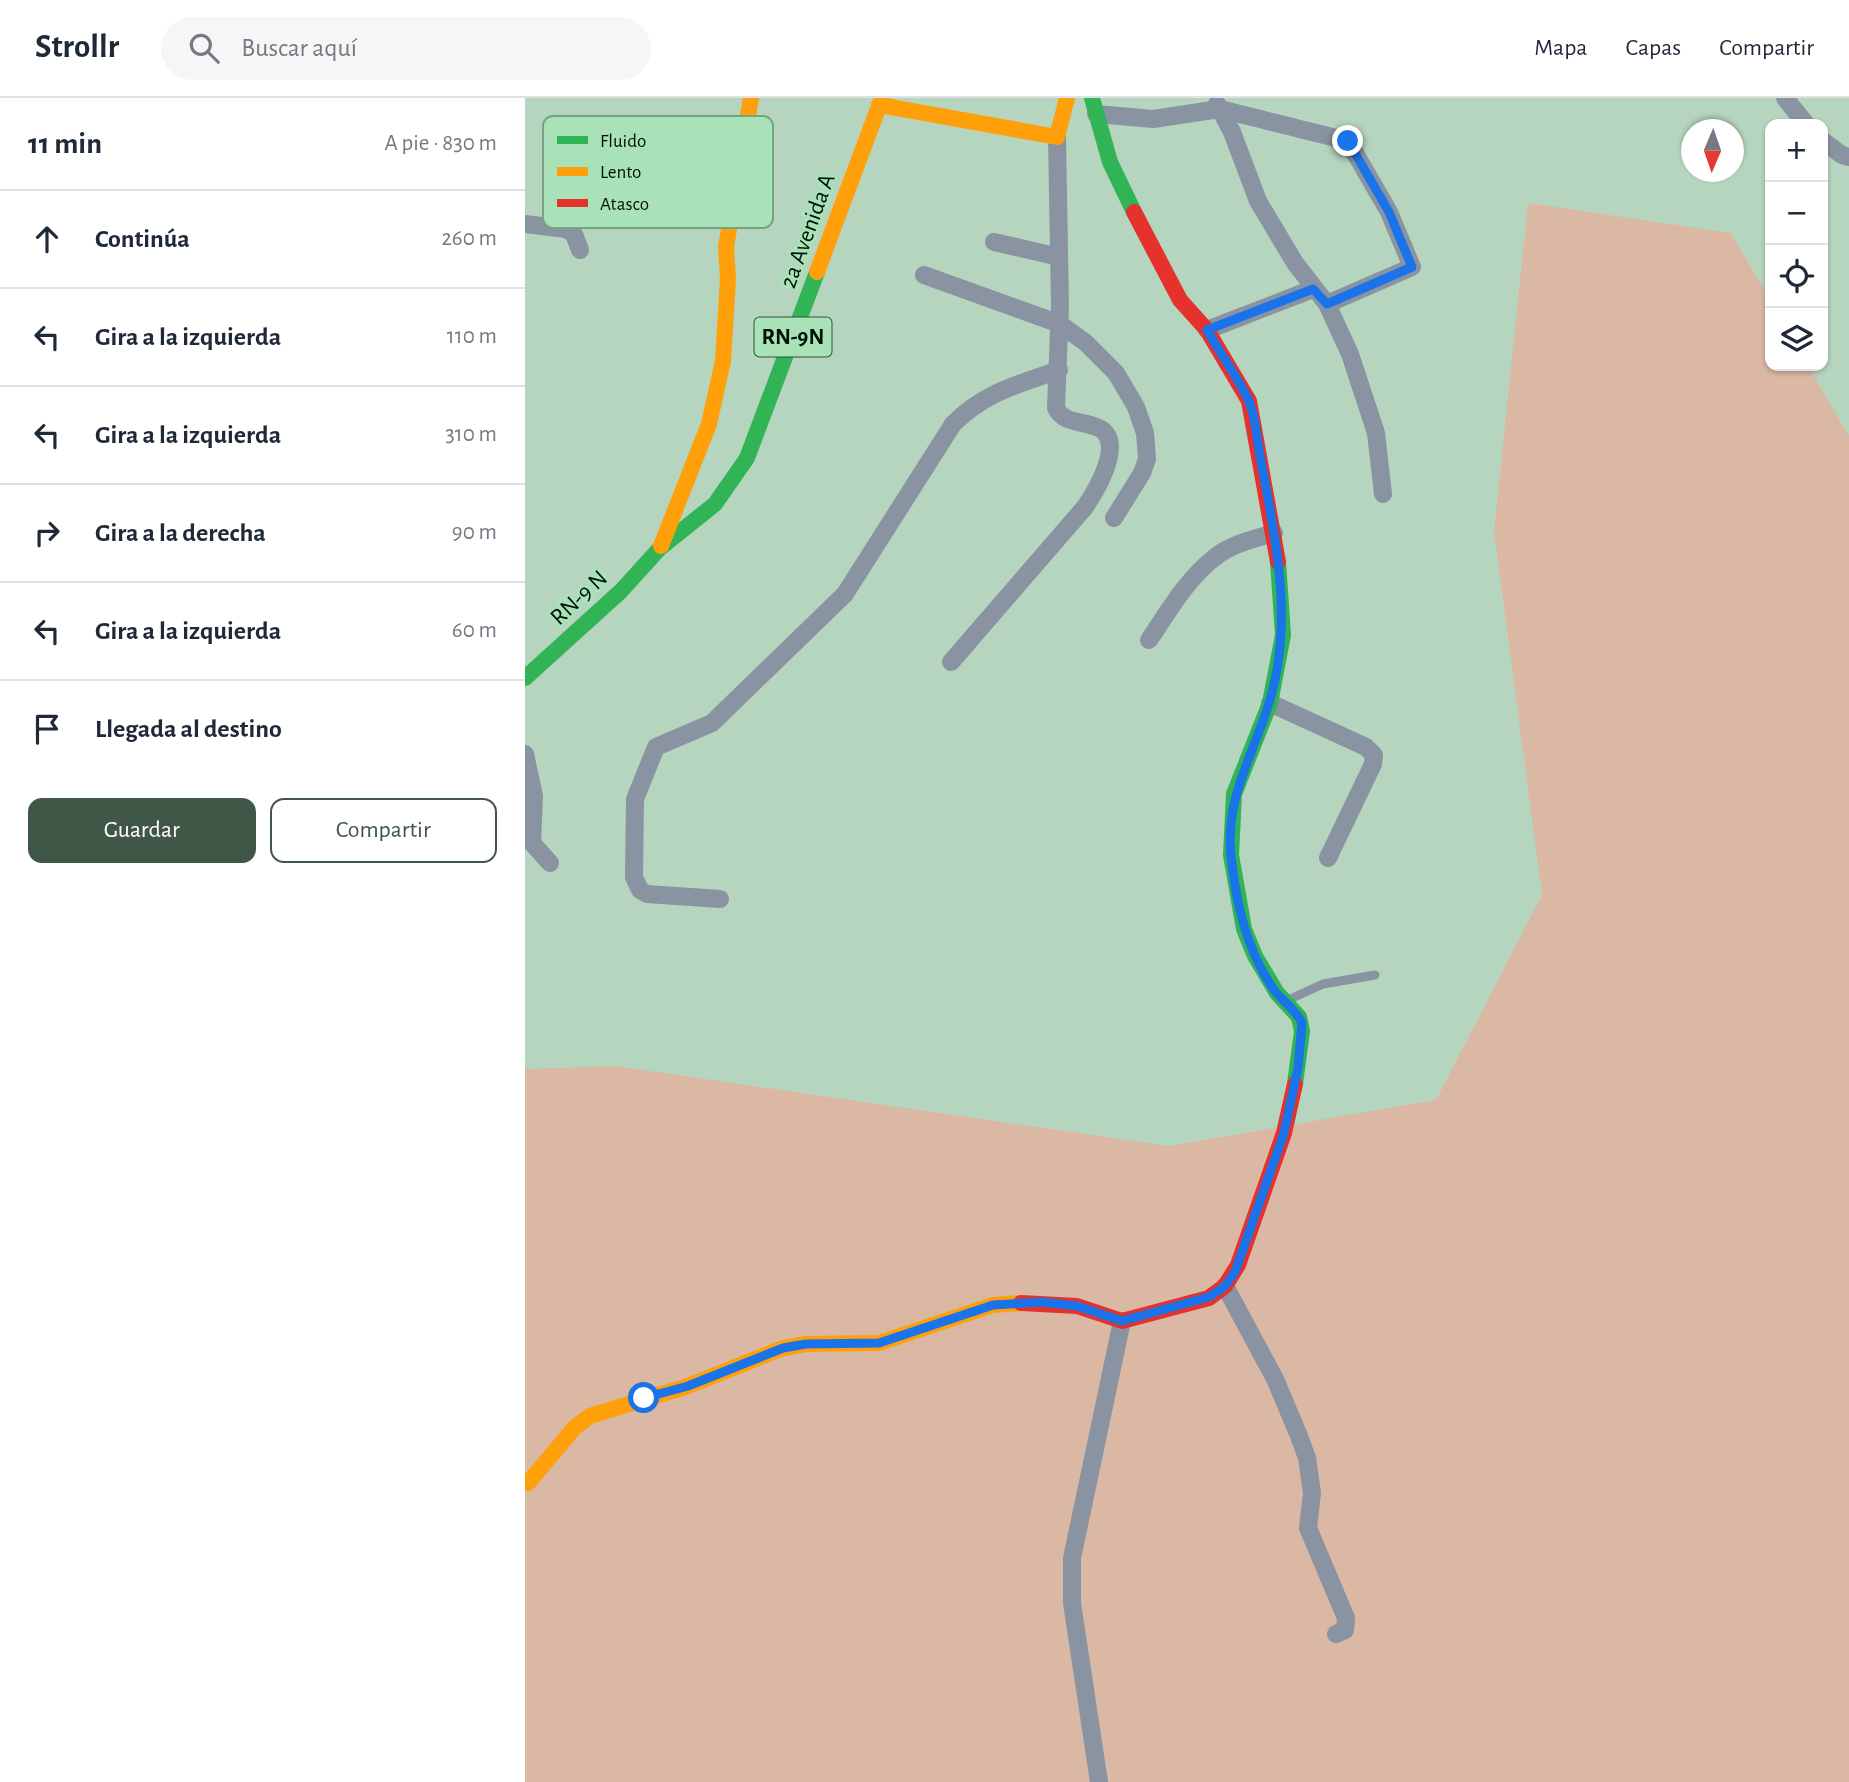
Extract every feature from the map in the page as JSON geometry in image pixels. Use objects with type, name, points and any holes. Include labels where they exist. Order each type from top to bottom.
[{"type":"street","name":"RN-9N","points":[[748,116],[751,98]]},
{"type":"street","points":[[951,662],[1085,507],[1105,470],[1110,446],[1105,433],[1096,427],[1064,418],[1057,411],[1060,324],[1058,137],[1067,98]]},
{"type":"street","points":[[1785,98],[1802,119]]},
{"type":"street","name":"2a Avenida A","points":[[660,548],[715,504],[747,458],[880,102]]},
{"type":"street","points":[[880,102],[1058,137]]},
{"type":"street","points":[[1217,103],[1232,132],[1258,201],[1313,289],[1327,304],[1360,382],[1377,433],[1383,494]]},
{"type":"street","points":[[528,1483],[575,1427],[590,1416],[688,1386],[783,1348],[806,1344],[879,1343],[993,1305],[1042,1302],[1065,1304],[1122,1321],[1200,1301],[1225,1286],[1238,1265],[1284,1133],[1298,1068],[1302,1023],[1262,970],[1244,929],[1231,855],[1234,794],[1270,703],[1283,635],[1282,591],[1275,533],[1249,401],[1207,330],[1180,300],[1156,259],[1110,162],[1094,106],[1153,119],[1217,103],[1348,141],[1389,212],[1412,267],[1327,304]]},
{"type":"street","points":[[1828,145],[1849,157]]},
{"type":"street","points":[[525,224],[543,226]]},
{"type":"street","points":[[558,228],[574,234],[580,250]]},
{"type":"street","name":"RN-9N","points":[[660,548],[709,424],[723,361],[728,279],[726,247],[729,228]]},
{"type":"street","points":[[994,242],[1059,257]]},
{"type":"street","points":[[924,275],[1060,324],[1086,342],[1116,373],[1136,407],[1145,433],[1147,459],[1142,473],[1114,518]]},
{"type":"street","points":[[1207,330],[1313,289]]},
{"type":"street","points":[[720,900],[647,894],[640,890],[634,877],[635,799],[656,747],[712,723],[845,594],[953,424],[973,404],[996,392],[1059,370]]},
{"type":"street","points":[[1149,640],[1175,601],[1213,558],[1237,544],[1275,533]]},
{"type":"street","name":"RN-9 N","points":[[525,678],[621,591],[660,548]]},
{"type":"street","points":[[1270,703],[1366,747],[1374,755],[1373,764],[1328,858]]},
{"type":"street","points":[[525,754],[534,796],[532,843],[550,863]]},
{"type":"street","points":[[1225,1286],[1275,1379],[1307,1458],[1313,1493],[1308,1528],[1346,1618],[1345,1630],[1336,1634]]},
{"type":"street","points":[[1098,1782],[1072,1603],[1072,1558],[1122,1321]]},
{"type":"lane","points":[[1285,1002],[1323,984],[1375,975]]},
{"type":"shaded area","points":[[1528,203],[1731,233],[1765,291],[1765,371],[1811,371],[1849,436],[1849,1782],[525,1782],[525,1069],[615,1066],[1169,1146],[1436,1100],[1542,895],[1494,531]]},
{"type":"traffic: fast","points":[[1092,98],[1110,162],[1134,212]]},
{"type":"traffic: fast","points":[[525,678],[621,591],[660,548],[715,504],[747,458],[817,272]]},
{"type":"traffic: fast","points":[[1278,562],[1283,635],[1270,703],[1234,794],[1231,855],[1244,929],[1255,956],[1277,993],[1299,1017],[1302,1031],[1295,1084]]},
{"type":"traffic: slow","points":[[748,116],[751,98]]},
{"type":"traffic: slow","points":[[817,272],[882,98]]},
{"type":"traffic: slow","points":[[879,105],[1057,137],[1067,98]]},
{"type":"traffic: slow","points":[[661,546],[709,424],[723,361],[728,279],[726,247],[729,228]]},
{"type":"traffic: slow","points":[[528,1483],[575,1427],[590,1416],[688,1386],[783,1348],[806,1344],[879,1343],[993,1305],[1021,1303]]},
{"type":"traffic: jam","points":[[1134,212],[1180,300],[1207,330],[1249,401],[1278,562]]},
{"type":"traffic: jam","points":[[1021,1303],[1077,1306],[1122,1321],[1209,1298],[1225,1286],[1238,1265],[1284,1133],[1295,1084]]},
{"type":"route","points":[[644,1398],[688,1386],[783,1348],[806,1344],[879,1343],[993,1305],[1042,1302],[1077,1306],[1122,1321],[1200,1301],[1218,1292],[1235,1272],[1284,1133],[1298,1068],[1302,1023],[1300,1017],[1272,987],[1255,956],[1244,929],[1231,855],[1234,794],[1270,703],[1283,635],[1282,591],[1275,533],[1249,401],[1207,330],[1313,289],[1327,304],[1412,267],[1389,212],[1348,141]]}]
